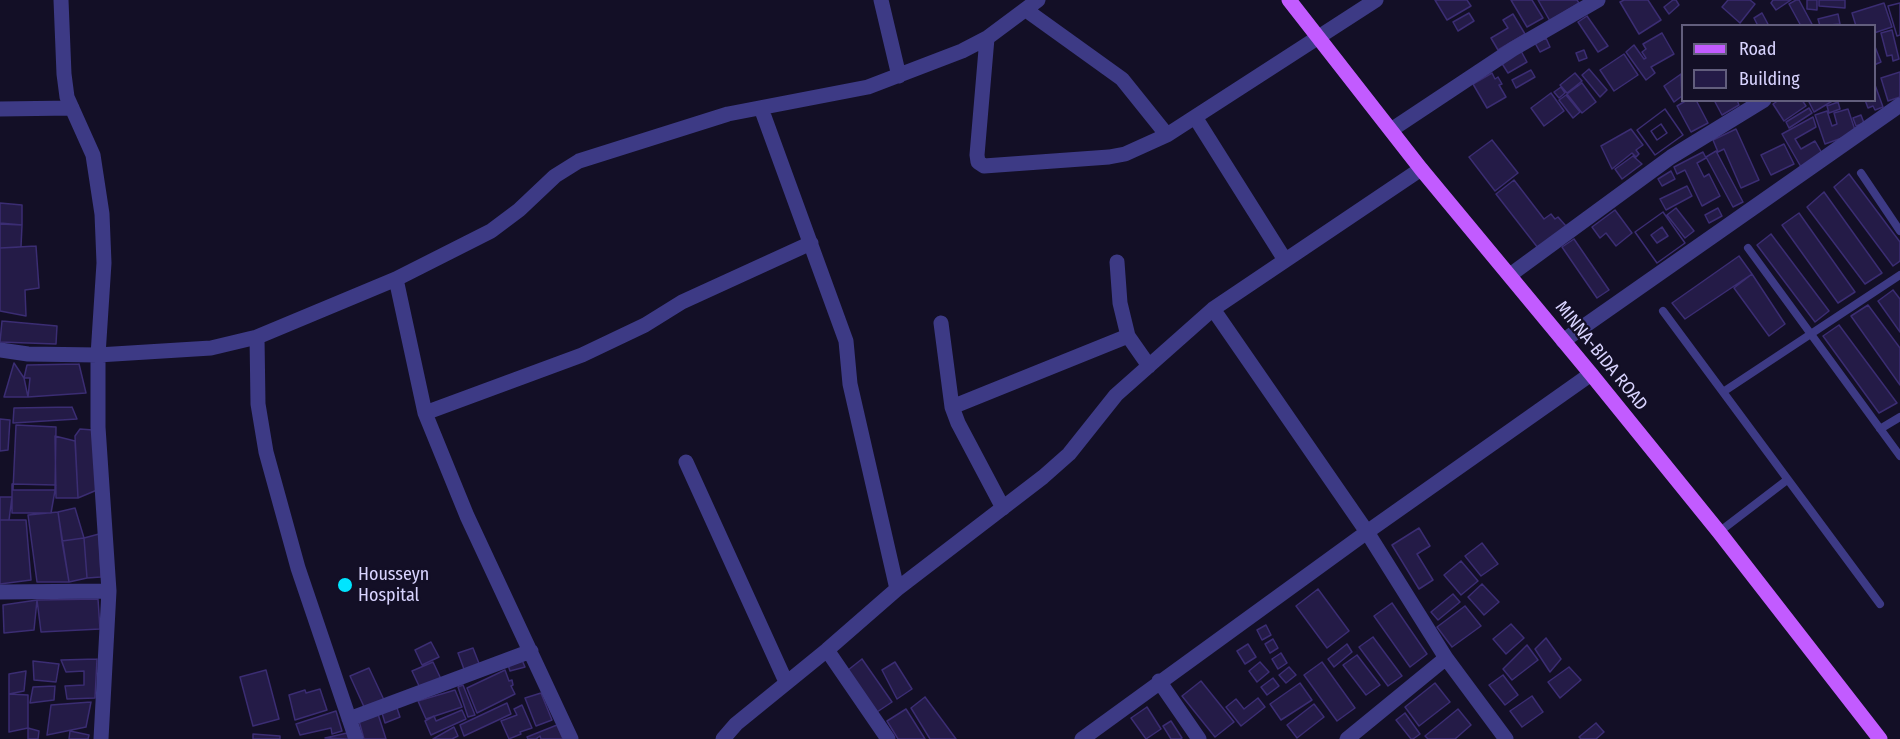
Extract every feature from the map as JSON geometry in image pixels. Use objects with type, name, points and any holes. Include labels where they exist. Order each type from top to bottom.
[{"type":"main road","name":"MINNA-BIDA ROAD","points":[[1289,0],[1421,169],[1719,532],[1880,739]]},
{"type":"street","points":[[61,0],[67,97],[93,155],[102,214],[104,263],[98,355],[98,427],[109,591],[101,739]]},
{"type":"street","points":[[881,0],[899,76]]},
{"type":"street","points":[[0,350],[28,354],[98,355],[211,348],[257,337],[396,279],[491,231],[519,210],[555,176],[579,161],[728,114],[868,87],[962,51],[987,38],[1038,0]]},
{"type":"street","points":[[987,38],[976,155],[978,162],[984,166],[1109,157],[1125,154],[1167,135],[1376,0]]},
{"type":"street","points":[[1391,130],[1513,49],[1598,0]]},
{"type":"street","points":[[1026,10],[1122,78],[1167,135]]},
{"type":"street","points":[[1510,275],[1671,157],[1761,102]]},
{"type":"street","points":[[1563,340],[1900,105]]},
{"type":"street","points":[[0,109],[72,108]]},
{"type":"street","points":[[761,108],[846,341],[850,384],[897,589]]},
{"type":"street","points":[[1195,117],[1285,260]]},
{"type":"street","points":[[723,739],[736,724],[897,589],[1043,477],[1069,454],[1116,395],[1213,309],[1421,169]]},
{"type":"street","points":[[425,413],[582,355],[691,298],[810,243]]},
{"type":"street","points":[[1117,262],[1120,303],[1128,336],[1149,366]]},
{"type":"street","points":[[396,279],[425,413],[467,516],[572,739]]},
{"type":"street","points":[[1213,309],[1366,532],[1446,658],[1506,739]]},
{"type":"street","points":[[940,323],[952,407],[958,423],[1003,508]]},
{"type":"street","points":[[952,407],[1128,336]]},
{"type":"street","points":[[257,337],[258,404],[266,452],[298,568],[356,739]]},
{"type":"street","points":[[1082,739],[1366,532],[1591,374]]},
{"type":"street","points":[[686,462],[786,682]]},
{"type":"street","points":[[0,592],[109,591]]},
{"type":"street","points":[[827,650],[888,739]]},
{"type":"street","points":[[349,719],[531,651]]},
{"type":"street","points":[[1349,739],[1446,658]]},
{"type":"street","points":[[1159,681],[1199,739]]},
{"type":"lane","points":[[1861,173],[1900,231]]},
{"type":"lane","points":[[1748,248],[1900,456]]},
{"type":"lane","points":[[1723,392],[1900,275]]},
{"type":"lane","points":[[1663,311],[1880,604]]},
{"type":"lane","points":[[1880,429],[1900,417]]},
{"type":"lane","points":[[1719,532],[1788,480]]},
{"type":"building","points":[[1435,0],[1467,0],[1471,6],[1447,20]]},
{"type":"building","points":[[1511,0],[1532,0],[1543,18],[1527,27]]},
{"type":"building","points":[[1538,0],[1577,0],[1579,3],[1550,21]]},
{"type":"building","points":[[1648,0],[1661,20],[1639,34],[1620,2]]},
{"type":"building","points":[[1676,0],[1679,5],[1669,14],[1664,7]]},
{"type":"building","points":[[1728,0],[1750,0],[1755,4],[1740,23],[1722,7]]},
{"type":"building","points":[[1773,0],[1791,0],[1776,10],[1771,3]]},
{"type":"building","points":[[1799,0],[1812,24],[1800,24],[1789,4]]},
{"type":"building","points":[[1807,0],[1817,0],[1817,10],[1807,9]]},
{"type":"building","points":[[1819,0],[1845,0],[1845,8],[1819,6]]},
{"type":"building","points":[[1884,3],[1892,27],[1876,32],[1876,24],[1855,24],[1852,13]]},
{"type":"building","points":[[1900,3],[1900,35],[1897,36],[1888,6]]},
{"type":"building","points":[[1900,3],[1900,35],[1897,36],[1888,6]]},
{"type":"building","points":[[1469,13],[1474,21],[1458,31],[1453,22]]},
{"type":"building","points":[[1762,13],[1768,24],[1757,24],[1754,18]]},
{"type":"building","points":[[1513,14],[1525,34],[1498,50],[1491,38],[1508,28],[1503,20]]},
{"type":"building","points":[[1838,14],[1840,24],[1819,24],[1818,19]]},
{"type":"building","points":[[1587,16],[1608,46],[1598,52],[1578,22]]},
{"type":"building","points":[[1892,30],[1899,59],[1893,61],[1892,55],[1887,56],[1881,33]]},
{"type":"building","points":[[1662,33],[1674,54],[1651,67],[1655,73],[1646,80],[1626,52],[1634,45],[1644,59],[1646,58],[1642,52],[1646,49],[1643,44]]},
{"type":"building","points":[[1546,38],[1550,47],[1540,52],[1535,43]]},
{"type":"building","points":[[1876,49],[1881,62],[1876,64]]},
{"type":"building","points":[[1584,50],[1587,58],[1579,61],[1576,53]]},
{"type":"building","points":[[1521,51],[1527,62],[1508,73],[1501,62]]},
{"type":"building","points":[[1624,54],[1638,75],[1614,91],[1600,70]]},
{"type":"building","points":[[1589,69],[1607,90],[1600,97],[1582,75]]},
{"type":"building","points":[[1531,70],[1535,77],[1516,88],[1512,80]]},
{"type":"building","points":[[1900,72],[1900,97],[1888,101],[1881,78]]},
{"type":"building","points":[[1492,73],[1495,79],[1498,77],[1502,84],[1499,85],[1506,97],[1487,108],[1473,84]]},
{"type":"building","points":[[1575,73],[1582,81],[1567,93],[1560,85]]},
{"type":"building","points":[[1681,74],[1681,97],[1674,102],[1664,86]]},
{"type":"building","points":[[1582,83],[1596,102],[1582,113],[1567,94]]},
{"type":"building","points":[[1561,87],[1565,93],[1559,98],[1554,92]]},
{"type":"building","points":[[1876,88],[1883,107],[1875,110],[1873,106],[1868,108],[1866,102],[1876,102]]},
{"type":"building","points":[[1551,93],[1564,111],[1544,126],[1531,108]]},
{"type":"building","points":[[1566,95],[1580,112],[1573,118],[1559,100]]},
{"type":"building","points":[[1684,102],[1697,102],[1708,123],[1691,132],[1677,106]]},
{"type":"building","points":[[1715,102],[1738,102],[1739,105],[1722,115]]},
{"type":"building","points":[[1803,102],[1806,106],[1784,121],[1773,104]]},
{"type":"building","points":[[1809,102],[1831,102],[1814,112]]},
{"type":"building","points":[[1838,102],[1840,109],[1829,113],[1827,106]]},
{"type":"building","points":[[1809,108],[1812,113],[1789,128],[1786,122]]},
{"type":"building","points":[[1665,109],[1683,135],[1655,155],[1637,130]],"holes":[[[1661,124],[1667,133],[1657,140],[1651,131]]]},
{"type":"building","points":[[1665,109],[1683,135],[1655,155],[1637,130]]},
{"type":"building","points":[[1848,109],[1856,133],[1825,144],[1815,115],[1827,111],[1832,126],[1837,124],[1834,113]]},
{"type":"building","points":[[1861,115],[1864,123],[1856,126],[1853,118]]},
{"type":"building","points":[[1813,117],[1816,127],[1795,139],[1801,149],[1815,141],[1823,155],[1801,167],[1782,134]]},
{"type":"building","points":[[1661,124],[1667,133],[1657,140],[1651,131]]},
{"type":"building","points":[[1631,129],[1643,145],[1636,150],[1639,154],[1636,157],[1632,153],[1612,169],[1601,146]]},
{"type":"building","points":[[1736,129],[1759,180],[1741,188],[1724,149],[1718,152],[1713,140]]},
{"type":"building","points":[[1492,140],[1518,173],[1495,191],[1469,157]]},
{"type":"building","points":[[1784,144],[1794,164],[1771,175],[1761,155]]},
{"type":"building","points":[[1716,151],[1743,202],[1733,207],[1706,157]]},
{"type":"building","points":[[1703,152],[1706,158],[1697,163],[1704,177],[1709,174],[1720,196],[1702,206],[1685,170],[1677,174],[1674,167]]},
{"type":"building","points":[[1633,156],[1642,164],[1622,179],[1615,169]]},
{"type":"building","points":[[1671,171],[1675,179],[1662,186],[1658,179]]},
{"type":"building","points":[[1849,174],[1900,242],[1900,261],[1893,266],[1834,187]]},
{"type":"building","points":[[1514,180],[1544,219],[1551,214],[1555,219],[1558,217],[1566,226],[1538,248],[1496,194]]},
{"type":"building","points":[[1687,186],[1692,196],[1666,210],[1660,199]]},
{"type":"building","points":[[1824,192],[1882,273],[1865,284],[1807,207]]},
{"type":"building","points":[[0,203],[22,205],[22,225],[0,223]]},
{"type":"building","points":[[1676,208],[1694,231],[1685,238],[1667,215]]},
{"type":"building","points":[[1718,208],[1722,216],[1709,223],[1705,215]]},
{"type":"building","points":[[1615,210],[1632,233],[1616,246],[1606,233],[1600,238],[1592,227]]},
{"type":"building","points":[[1663,212],[1685,243],[1657,263],[1635,232]],"holes":[[[1662,227],[1668,236],[1657,243],[1651,235]]]},
{"type":"building","points":[[1663,212],[1685,243],[1657,263],[1635,232]]},
{"type":"building","points":[[1799,213],[1855,292],[1838,303],[1782,225]]},
{"type":"building","points":[[0,224],[22,225],[21,247],[0,248]]},
{"type":"building","points":[[1771,234],[1829,311],[1815,322],[1757,245]]},
{"type":"building","points":[[1574,239],[1609,290],[1597,298],[1562,247]]},
{"type":"building","points":[[36,246],[39,288],[25,290],[26,316],[0,311],[0,248]]},
{"type":"building","points":[[1739,256],[1752,274],[1685,319],[1672,303]]},
{"type":"building","points":[[1752,274],[1785,324],[1769,336],[1734,288]]},
{"type":"building","points":[[1893,290],[1900,299],[1900,332],[1878,301]]},
{"type":"building","points":[[1868,305],[1900,348],[1900,385],[1851,316]]},
{"type":"building","points":[[2,321],[57,326],[56,344],[0,342]]},
{"type":"building","points":[[1839,325],[1897,403],[1879,413],[1823,336]]},
{"type":"building","points":[[14,363],[24,378],[28,397],[4,397]]},
{"type":"building","points":[[79,364],[86,393],[28,397],[30,378],[24,378],[27,365]]},
{"type":"building","points":[[72,407],[77,419],[13,423],[14,408]]},
{"type":"building","points":[[0,419],[10,420],[8,450],[0,451]]},
{"type":"building","points":[[16,425],[56,427],[55,490],[13,490]]},
{"type":"building","points":[[80,429],[93,430],[97,490],[78,498],[75,436]]},
{"type":"building","points":[[55,436],[75,441],[78,498],[56,498]]},
{"type":"building","points":[[12,484],[56,485],[51,513],[12,513]]},
{"type":"building","points":[[0,497],[12,497],[9,520],[0,520]]},
{"type":"building","points":[[75,508],[84,538],[62,541],[58,512]]},
{"type":"building","points":[[58,512],[69,582],[37,582],[28,515]]},
{"type":"building","points":[[0,520],[26,520],[31,580],[0,584]]},
{"type":"building","points":[[1419,528],[1430,546],[1417,554],[1433,580],[1419,589],[1392,545]]},
{"type":"building","points":[[99,534],[101,577],[87,578],[84,538]]},
{"type":"building","points":[[84,538],[87,578],[69,582],[62,541]]},
{"type":"building","points":[[1482,543],[1498,564],[1481,576],[1465,556]]},
{"type":"building","points":[[1461,561],[1478,581],[1461,595],[1444,575]]},
{"type":"building","points":[[1482,584],[1499,602],[1484,615],[1468,597]]},
{"type":"building","points":[[1318,589],[1349,631],[1327,648],[1296,606]]},
{"type":"building","points":[[1453,594],[1460,602],[1438,620],[1431,612]]},
{"type":"building","points":[[98,599],[100,629],[41,632],[37,600]]},
{"type":"building","points":[[37,600],[34,630],[4,633],[3,605]]},
{"type":"building","points":[[1392,603],[1427,654],[1410,667],[1374,616]]},
{"type":"building","points":[[1465,606],[1481,626],[1452,647],[1437,627]]},
{"type":"building","points":[[1511,624],[1524,638],[1506,654],[1493,639]]},
{"type":"building","points":[[1266,625],[1271,635],[1262,640],[1257,630]]},
{"type":"building","points":[[1373,637],[1402,676],[1388,686],[1359,647]]},
{"type":"building","points":[[1546,638],[1561,659],[1550,672],[1535,649]]},
{"type":"building","points":[[1273,639],[1278,648],[1270,653],[1265,644]]},
{"type":"building","points":[[431,642],[439,657],[422,665],[415,650]]},
{"type":"building","points":[[1248,644],[1256,657],[1245,664],[1237,651]]},
{"type":"building","points":[[1347,644],[1352,652],[1334,667],[1328,659]]},
{"type":"building","points":[[1527,645],[1538,660],[1512,680],[1503,669]]},
{"type":"building","points":[[473,648],[480,666],[465,672],[458,653]]},
{"type":"building","points":[[1281,653],[1287,663],[1278,669],[1272,659]]},
{"type":"building","points":[[1357,655],[1380,685],[1366,695],[1343,665]]},
{"type":"building","points":[[97,659],[95,698],[67,699],[65,686],[84,685],[84,671],[66,672],[61,660]]},
{"type":"building","points":[[862,659],[892,702],[874,714],[843,674]]},
{"type":"building","points":[[522,660],[525,667],[510,671],[508,665]]},
{"type":"building","points":[[33,661],[59,664],[56,682],[34,680]]},
{"type":"building","points":[[433,662],[441,679],[420,688],[412,671]]},
{"type":"building","points":[[895,662],[912,689],[897,699],[882,670]]},
{"type":"building","points":[[1260,662],[1269,672],[1257,682],[1249,671]]},
{"type":"building","points":[[1322,662],[1355,708],[1337,721],[1304,675]]},
{"type":"building","points":[[1289,667],[1296,675],[1286,683],[1279,675]]},
{"type":"building","points":[[1569,667],[1581,680],[1560,698],[1548,682]]},
{"type":"building","points":[[369,668],[384,700],[365,709],[350,676]]},
{"type":"building","points":[[266,670],[279,719],[253,726],[240,677]]},
{"type":"building","points":[[505,670],[509,681],[512,680],[513,685],[511,686],[515,694],[477,713],[467,688]]},
{"type":"building","points":[[26,671],[24,691],[9,694],[9,674]]},
{"type":"building","points":[[1503,675],[1518,695],[1505,705],[1489,685]]},
{"type":"building","points":[[1273,678],[1279,686],[1267,695],[1261,687]]},
{"type":"building","points":[[1201,681],[1234,722],[1215,737],[1182,696]]},
{"type":"building","points":[[1300,683],[1312,700],[1281,720],[1270,704]]},
{"type":"building","points":[[1435,683],[1450,702],[1419,726],[1405,707]]},
{"type":"building","points":[[463,685],[475,715],[468,717],[458,687]]},
{"type":"building","points":[[55,686],[54,700],[30,703],[33,687]]},
{"type":"building","points":[[320,689],[327,710],[295,720],[289,695],[305,690],[306,693]]},
{"type":"building","points":[[455,690],[462,707],[426,719],[418,701]]},
{"type":"building","points":[[541,693],[552,720],[536,726],[525,698]]},
{"type":"building","points":[[9,694],[28,695],[28,728],[9,732]]},
{"type":"building","points":[[1532,696],[1543,712],[1522,727],[1510,711]]},
{"type":"building","points":[[925,697],[956,739],[930,739],[911,708]]},
{"type":"building","points":[[1258,698],[1265,707],[1241,726],[1226,707],[1236,699],[1244,709]]},
{"type":"building","points":[[91,702],[86,727],[47,735],[51,705]]},
{"type":"building","points":[[507,703],[511,714],[464,736],[460,725]]},
{"type":"building","points":[[1314,704],[1324,717],[1297,738],[1287,725]]},
{"type":"building","points":[[522,705],[532,728],[509,739],[501,721],[517,715],[514,709]]},
{"type":"building","points":[[1147,707],[1161,729],[1146,739],[1131,718]]},
{"type":"building","points":[[397,708],[400,717],[385,723],[382,713]]},
{"type":"building","points":[[906,709],[925,739],[898,739],[887,721]]},
{"type":"building","points":[[1458,709],[1471,725],[1455,739],[1428,739],[1425,736]]},
{"type":"building","points":[[462,710],[466,719],[431,735],[425,721],[434,716],[436,721]]},
{"type":"building","points":[[336,711],[342,731],[332,734],[331,728],[300,735],[296,724]]},
{"type":"building","points":[[1405,713],[1420,734],[1413,739],[1396,720]]},
{"type":"building","points":[[378,714],[386,739],[364,739],[359,721]]},
{"type":"building","points":[[1171,721],[1182,738],[1171,739],[1163,726]]},
{"type":"building","points":[[1596,723],[1604,732],[1596,739],[1579,737]]},
{"type":"building","points":[[557,725],[563,739],[541,739],[540,736],[537,739],[528,739],[527,737]]},
{"type":"building","points":[[454,727],[458,736],[452,739],[433,739]]},
{"type":"building","points":[[28,728],[39,731],[38,739],[28,739]]},
{"type":"building","points":[[70,731],[89,735],[88,739],[69,739]]},
{"type":"building","points":[[347,733],[349,739],[325,738]]},
{"type":"building","points":[[253,734],[280,736],[280,739],[253,739]]},
{"type":"place","name":"Housseyn Hospital","points":[[345,585]]}]
